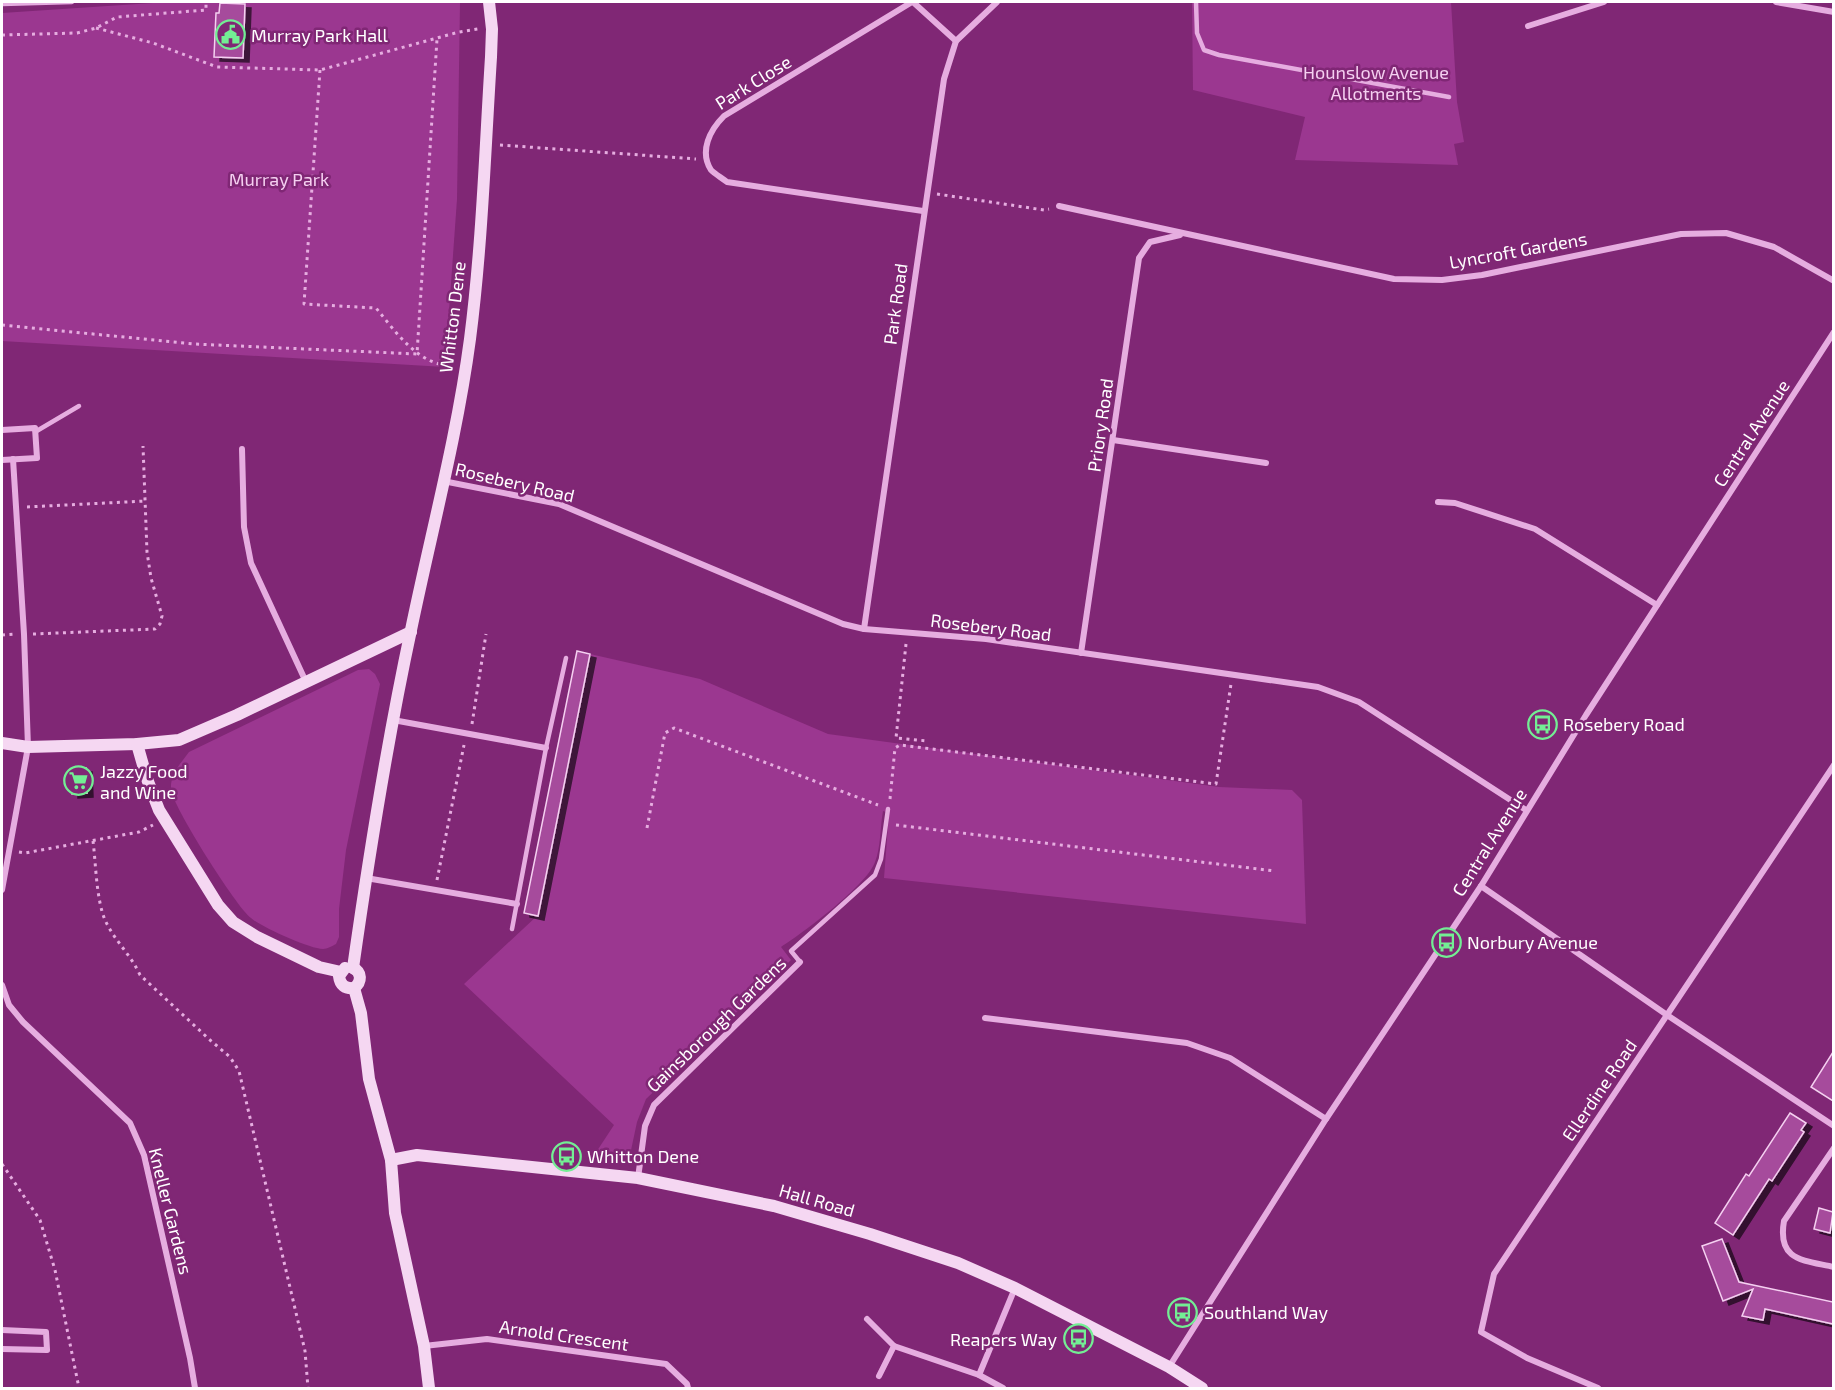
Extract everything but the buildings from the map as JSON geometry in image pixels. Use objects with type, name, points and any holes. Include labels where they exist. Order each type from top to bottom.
[{"type":"street","name":"Whitton Dene","points":[[347,970],[393,720],[465,367],[481,230],[492,29],[489,2]]},
{"type":"street","name":"Park Close","points":[[707,160],[707,141],[713,127],[724,117],[913,2],[956,41]]},
{"type":"street","name":"Park Road","points":[[864,629],[944,79],[956,41],[997,2]]},
{"type":"street","points":[[1528,26],[1604,2]]},
{"type":"street","points":[[1776,2],[1833,12]]},
{"type":"street","points":[[707,160],[712,171],[727,182],[923,211]]},
{"type":"street","name":"Lyncroft Gardens","points":[[1059,206],[1394,279],[1442,280],[1482,275],[1681,234],[1726,233],[1774,247],[1833,281]]},
{"type":"street","name":"Priory Road","points":[[1081,653],[1139,258],[1150,242],[1187,234]]},
{"type":"street","name":"Central Avenue","points":[[1169,1367],[1326,1119],[1481,886],[1526,810],[1656,605],[1712,522],[1833,332]]},
{"type":"street","points":[[2,430],[35,428],[37,458],[2,460]]},
{"type":"street","points":[[1113,440],[1266,464]]},
{"type":"street","points":[[242,449],[244,527],[251,563],[307,682]]},
{"type":"street","points":[[2,890],[28,747],[24,634],[13,459]]},
{"type":"street","name":"Rosebery Road","points":[[443,481],[559,504],[843,624],[864,629],[986,639],[1318,687],[1359,702],[1526,810]]},
{"type":"street","points":[[1438,502],[1455,503],[1535,529],[1656,605]]},
{"type":"street","points":[[2,743],[28,747],[137,744],[179,740],[411,632]]},
{"type":"street","points":[[393,720],[546,748]]},
{"type":"street","points":[[137,744],[147,779],[165,819],[218,904],[234,922],[257,938],[319,967],[347,970],[340,980],[343,986],[354,988],[360,1013],[369,1079],[391,1160],[395,1213],[424,1346],[429,1389]]},
{"type":"street","name":"Ellerdine Road","points":[[1598,1389],[1527,1358],[1481,1332],[1494,1274],[1833,765]]},
{"type":"street","points":[[365,878],[517,904]]},
{"type":"street","points":[[1481,886],[1667,1015],[1833,1126]]},
{"type":"street","name":"Gainsborough Gardens","points":[[638,1178],[645,1126],[654,1105],[800,962]]},
{"type":"street","name":"Kneller Gardens","points":[[2,986],[5,1006],[130,1123],[144,1155],[195,1389]]},
{"type":"street","points":[[985,1018],[1187,1043],[1230,1058],[1326,1119]]},
{"type":"street","points":[[1833,1148],[1784,1221],[1781,1235],[1786,1249],[1795,1258],[1833,1267]]},
{"type":"street","name":"Hall Road","points":[[391,1160],[417,1155],[638,1178],[774,1206],[958,1263],[1015,1288],[1169,1367],[1202,1389]]},
{"type":"street","points":[[979,1375],[1015,1288]]},
{"type":"street","points":[[867,1319],[894,1346],[979,1375],[1003,1389]]},
{"type":"street","points":[[2,1330],[46,1332],[47,1350],[2,1349]]},
{"type":"street","name":"Arnold Crescent","points":[[424,1346],[487,1340],[666,1364],[687,1384],[688,1389]]},
{"type":"street","points":[[879,1376],[894,1346]]},
{"type":"lane","points":[[2,4],[72,2]]},
{"type":"lane","points":[[1196,2],[1197,33],[1203,50],[1219,55],[1449,97]]},
{"type":"lane","points":[[35,432],[79,406]]},
{"type":"lane","points":[[512,929],[546,748],[566,658]]},
{"type":"lane","points":[[800,962],[792,951],[875,875],[881,859],[886,809]]},
{"type":"path","points":[[2,35],[77,33],[96,28],[117,17],[206,10],[206,2]]},
{"type":"path","points":[[96,28],[153,43],[217,67],[320,70],[471,30],[492,29]]},
{"type":"path","points":[[417,354],[437,39]]},
{"type":"path","points":[[320,70],[304,304],[376,308],[417,354]]},
{"type":"path","points":[[486,145],[707,160]]},
{"type":"path","points":[[926,193],[1044,210],[1059,206]]},
{"type":"path","points":[[2,325],[194,344],[417,354],[445,365],[465,367]]},
{"type":"path","points":[[24,634],[154,629],[160,624],[162,616],[151,578],[147,552],[143,446]]},
{"type":"path","points":[[16,507],[146,501]]},
{"type":"path","points":[[908,633],[896,738],[928,741]]},
{"type":"path","points":[[435,890],[468,734],[486,634]]},
{"type":"path","points":[[647,828],[665,734],[674,728],[886,809],[890,801],[895,748],[900,745],[1216,784],[1232,674]]},
{"type":"path","points":[[10,850],[25,853],[139,832],[165,819]]},
{"type":"path","points":[[904,826],[1275,871]]},
{"type":"path","points":[[93,841],[104,918],[113,935],[136,964],[140,975],[230,1057],[239,1071],[281,1241],[305,1351],[308,1389]]},
{"type":"path","points":[[2,1164],[40,1220],[55,1270],[79,1389]]},
{"type":"green space","name":"Murray Park","points":[[168,2],[460,2],[457,199],[445,367],[2,341],[2,13]]},
{"type":"green space","name":"Hounslow Avenue Allotments","points":[[1192,2],[1451,2],[1457,102],[1464,142],[1454,144],[1458,165],[1295,160],[1305,117],[1193,90]]},
{"type":"green space","points":[[590,654],[700,679],[828,734],[1219,787],[1292,790],[1302,800],[1306,924],[884,878],[889,813],[883,811],[878,850],[870,872],[833,908],[781,947],[791,960],[646,1099],[637,1122],[630,1155],[622,1160],[593,1157],[614,1125],[464,984],[538,915]]},
{"type":"green space","points":[[369,669],[375,674],[380,684],[346,850],[339,909],[339,937],[336,944],[325,949],[317,948],[297,942],[265,927],[251,918],[244,910],[220,877],[182,814],[171,789],[172,778],[189,752],[358,670]]},
{"type":"place","name":"Murray Park Hall","points":[[230,35]]},
{"type":"place","name":"Rosebery Road","points":[[1542,724]]},
{"type":"place","name":"Jazzy Food and Wine","points":[[79,781]]},
{"type":"place","name":"Norbury Avenue","points":[[1446,942]]},
{"type":"place","name":"Whitton Dene","points":[[566,1156]]},
{"type":"place","name":"Southland Way","points":[[1183,1312]]},
{"type":"place","name":"Reapers Way","points":[[1078,1339]]}]
